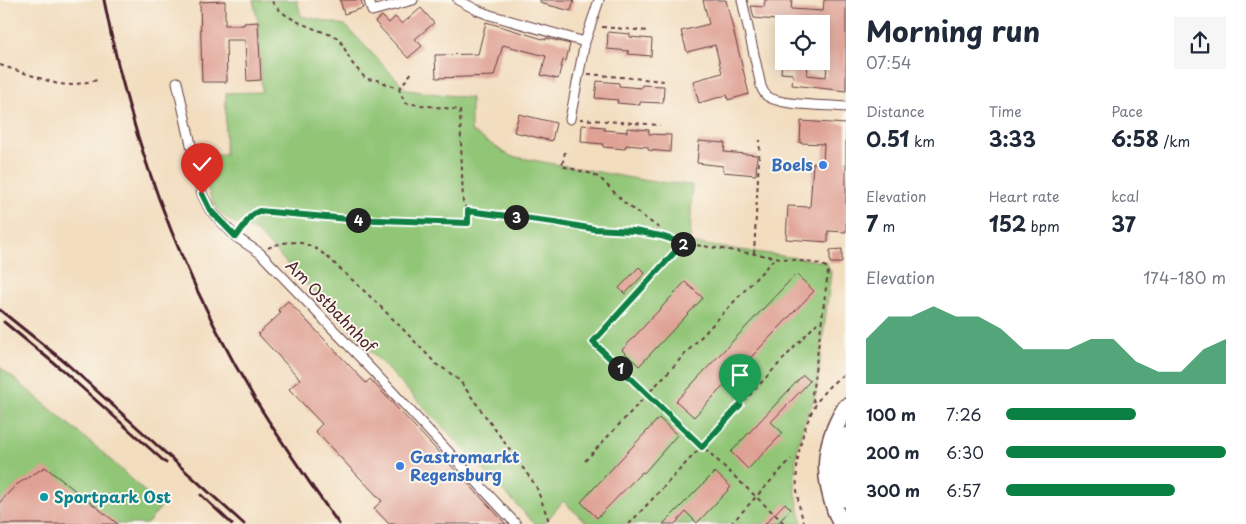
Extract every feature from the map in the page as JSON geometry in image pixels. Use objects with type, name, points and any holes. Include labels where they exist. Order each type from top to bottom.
[{"type":"highway","points":[[841,524],[833,504],[826,467],[830,438],[846,407]]},
{"type":"highway","points":[[846,436],[840,460],[842,487],[846,499]]},
{"type":"street","points":[[369,0],[372,11],[413,0]]},
{"type":"street","points":[[458,0],[477,10],[585,42]]},
{"type":"street","points":[[570,118],[585,42],[599,0]]},
{"type":"street","points":[[742,0],[763,92],[768,97],[784,102],[846,106]]},
{"type":"street","name":"Am Ostbahnhof","points":[[177,82],[202,194],[210,210],[236,237],[260,254],[374,372],[516,524]]},
{"type":"path","points":[[236,237],[251,216],[259,211],[348,219],[468,223],[468,211],[463,203],[460,110],[405,104],[399,89],[377,80],[366,79],[352,63],[341,42],[336,37],[289,16],[281,11],[271,0]]},
{"type":"path","points":[[590,25],[649,31]]},
{"type":"path","points":[[0,65],[8,66],[58,84],[72,85],[98,80]]},
{"type":"path","points":[[399,89],[413,71]]},
{"type":"path","points":[[578,73],[665,81]]},
{"type":"path","points":[[570,118],[660,125]]},
{"type":"path","points":[[754,254],[760,140]]},
{"type":"path","points":[[565,152],[562,166],[600,178],[626,204],[659,228],[661,236]]},
{"type":"path","points":[[468,211],[594,229],[634,231],[661,236],[683,243],[820,264],[826,267],[828,272],[812,395],[815,406]]},
{"type":"path","points":[[260,254],[269,247],[285,242],[296,241],[309,245],[322,252],[383,307],[437,366],[446,370],[460,381],[536,486],[550,524]]},
{"type":"path","points":[[683,243],[593,342],[785,524]]},
{"type":"path","points":[[585,461],[773,260],[773,257]]},
{"type":"path","points":[[629,524],[817,323]]},
{"type":"path","points":[[805,524],[799,504],[797,471],[801,441],[815,406],[826,390],[846,373]]},
{"type":"path","points":[[731,524],[791,459]]},
{"type":"green space","points":[[253,0],[297,0],[301,16],[345,25],[407,90],[471,98],[471,131],[510,156],[648,181],[692,185],[690,243],[826,262],[831,272],[816,394],[804,423],[796,456],[795,489],[802,524],[588,524],[563,501],[544,524],[535,524],[258,233],[229,220],[216,207],[209,191],[204,155],[225,155],[226,93],[262,92],[258,22]]},
{"type":"green space","points":[[0,367],[101,451],[161,507],[147,524],[0,524]]},
{"type":"building","points":[[340,0],[361,0],[363,8],[344,14]]},
{"type":"building","points":[[540,0],[574,0],[571,11],[540,3]]},
{"type":"building","points":[[703,0],[726,0],[749,94],[728,100],[727,95],[699,103],[693,81],[722,73],[715,45],[687,52],[681,31],[709,24]]},
{"type":"building","points":[[765,0],[792,0],[791,9],[823,11],[824,0],[846,0],[846,91],[792,85],[793,74],[781,73],[781,70],[807,70],[807,75],[826,77],[827,70],[830,70],[830,15],[775,15],[775,20],[754,18],[751,6],[764,7]]},
{"type":"building","points":[[225,1],[225,25],[244,25],[244,23],[258,22],[261,80],[247,81],[245,40],[226,40],[227,82],[202,82],[200,2]]},
{"type":"building","points":[[421,8],[434,23],[415,39],[422,46],[408,58],[375,22],[382,16],[389,23],[395,17],[402,24]]},
{"type":"building","points":[[486,22],[546,40],[546,38],[570,44],[566,61],[563,60],[558,79],[541,75],[546,56],[503,45],[494,76],[436,78],[435,55],[478,54]]},
{"type":"building","points":[[608,32],[652,39],[651,56],[628,54],[629,51],[607,49]]},
{"type":"building","points":[[597,81],[641,88],[642,85],[664,86],[663,103],[640,102],[640,105],[617,103],[618,100],[595,98]]},
{"type":"building","points":[[519,114],[556,123],[552,141],[514,132]]},
{"type":"building","points":[[801,121],[846,124],[846,232],[828,231],[828,242],[786,239],[788,206],[810,207],[813,163],[823,164],[824,144],[800,143]]},
{"type":"building","points":[[582,125],[604,127],[604,130],[627,132],[627,128],[649,130],[649,134],[671,135],[670,152],[626,145],[625,149],[603,147],[603,144],[581,142]]},
{"type":"building","points":[[699,141],[725,143],[724,152],[757,155],[756,175],[723,172],[723,166],[697,163]]},
{"type":"building","points":[[842,249],[842,263],[830,263],[830,250]]},
{"type":"building","points":[[639,267],[645,273],[625,294],[619,288]]},
{"type":"building","points":[[796,274],[814,291],[694,417],[676,401]]},
{"type":"building","points":[[685,282],[703,298],[639,366],[622,350]]},
{"type":"building","name":"Gastromarkt Regensburg","points":[[288,301],[366,383],[370,379],[506,524],[389,524],[374,508],[382,501],[315,431],[322,424],[289,389],[300,379],[258,334],[281,313],[278,310]]},
{"type":"building","points":[[803,375],[810,381],[771,422],[783,433],[748,469],[731,452]]},
{"type":"building","points":[[659,418],[677,435],[644,473],[642,472],[597,518],[581,502]]},
{"type":"building","name":"Sportpark Ost","points":[[45,467],[118,524],[0,524],[0,502],[16,485]]},
{"type":"building","points":[[715,472],[731,487],[697,523],[686,512],[675,524],[663,524]]},
{"type":"building","points":[[785,503],[791,509],[777,524],[765,524]]},
{"type":"railway","points":[[104,0],[115,53],[144,156],[162,207],[183,257],[229,354],[256,401],[296,463],[339,524]]},
{"type":"railway","points":[[0,310],[66,363],[244,524]]},
{"type":"railway","points":[[4,322],[61,369],[166,463]]},
{"type":"railway","points":[[201,495],[232,524]]},
{"type":"place","name":"Boels","points":[[823,165]]},
{"type":"place","name":"Gastromarkt Regensburg","points":[[400,466]]},
{"type":"place","name":"Sportpark Ost","points":[[44,497]]},
{"type":"route","points":[[202,194],[210,210],[236,237],[251,216],[259,211],[348,219],[468,223],[468,211],[594,229],[634,231],[661,236],[683,243],[593,342],[702,447],[740,405]]}]
